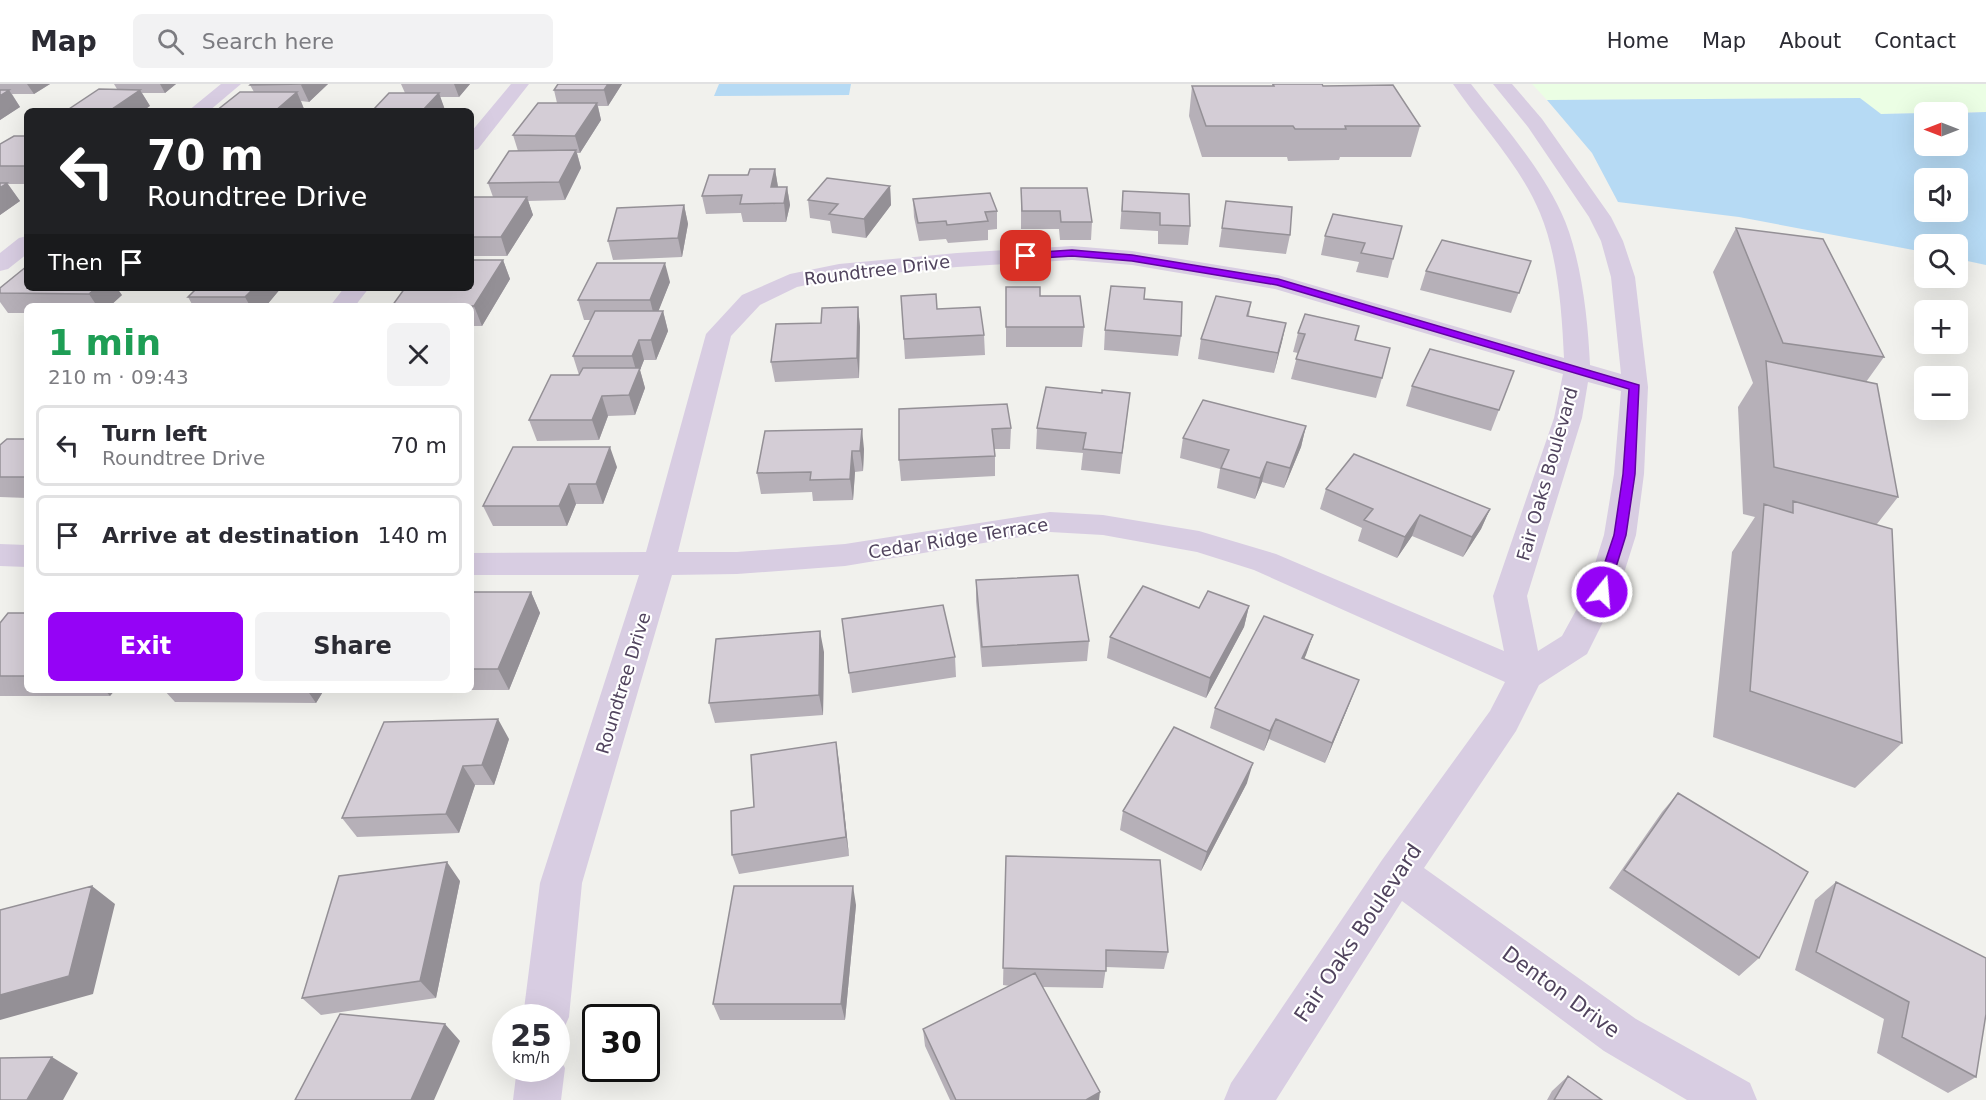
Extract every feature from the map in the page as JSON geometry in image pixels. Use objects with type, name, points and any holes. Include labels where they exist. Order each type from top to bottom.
[{"type":"street","points":[[201,108],[232,84]]},
{"type":"street","points":[[474,142],[520,84]]},
{"type":"street","points":[[1464,87],[1504,86],[1536,123],[1600,218],[1612,241],[1623,277],[1632,337],[1635,387],[1629,474],[1622,525],[1602,592],[1575,645],[1526,675]]},
{"type":"street","name":"Fair Oaks Boulevard","points":[[1248,1100],[1397,873],[1503,721],[1526,675],[1510,596],[1568,418],[1577,370],[1575,317],[1562,251],[1551,213],[1516,155],[1464,87]]},
{"type":"street","points":[[1551,213],[1600,218]]},
{"type":"street","points":[[0,264],[24,245]]},
{"type":"street","name":"Roundtree Drive","points":[[547,1004],[561,883],[659,564],[719,334],[751,300],[790,281],[838,271],[957,260],[1072,253],[1132,258],[1278,282],[1635,387]]},
{"type":"street","points":[[344,303],[354,291]]},
{"type":"street","name":"Cedar Ridge Terrace","points":[[474,564],[737,563],[844,555],[1050,522],[1103,525],[1199,542],[1265,562],[1526,675]]},
{"type":"street","points":[[0,555],[24,556]]},
{"type":"street","name":"Denton Drive","points":[[1397,873],[1620,1035],[1733,1100]]},
{"type":"street","points":[[537,1100],[539,1082]]},
{"type":"shaded area","points":[[719,84],[851,84],[849,95],[714,96]]},
{"type":"shaded area","points":[[1532,84],[1986,84],[1986,112],[1968,112],[1968,102],[1914,102],[1914,113],[1881,114],[1859,98],[1547,100]]},
{"type":"shaded area","points":[[1860,98],[1881,114],[1914,113],[1914,156],[1968,156],[1968,113],[1986,112],[1986,265],[1968,261],[1968,234],[1914,234],[1914,250],[1739,217],[1618,202],[1592,153],[1547,100]]},
{"type":"building","points":[[251,84],[302,84],[250,85]]},
{"type":"building","points":[[558,84],[608,84],[604,90],[554,90]]},
{"type":"building","points":[[1273,84],[1393,85],[1420,126],[1295,129],[1293,126],[1206,126],[1192,86],[1274,86]]},
{"type":"building","points":[[99,89],[140,90],[113,108],[70,108]]},
{"type":"building","points":[[0,90],[9,90],[0,96]]},
{"type":"building","points":[[240,92],[297,92],[278,108],[220,108]]},
{"type":"building","points":[[389,93],[439,93],[425,108],[375,108]]},
{"type":"building","points":[[538,103],[597,103],[575,136],[513,135]]},
{"type":"building","points":[[14,136],[24,136],[24,166],[0,166],[0,144]]},
{"type":"building","points":[[576,150],[559,182],[488,183],[509,151]]},
{"type":"building","points":[[750,169],[775,169],[771,187],[787,187],[784,203],[740,204],[742,195],[702,196],[709,175],[748,175]]},
{"type":"building","points":[[827,178],[890,186],[864,219],[829,214],[838,204],[808,200]]},
{"type":"building","points":[[1021,188],[1087,188],[1092,222],[1061,222],[1060,211],[1022,211]]},
{"type":"building","points":[[1123,191],[1189,194],[1190,226],[1160,225],[1160,213],[1122,211]]},
{"type":"building","points":[[990,193],[997,211],[985,212],[988,221],[947,225],[946,221],[918,223],[913,199]]},
{"type":"building","points":[[474,197],[527,197],[501,237],[474,237]]},
{"type":"building","points":[[1226,201],[1292,207],[1290,235],[1222,228]]},
{"type":"building","points":[[684,205],[678,238],[608,241],[617,208]]},
{"type":"building","points":[[1333,214],[1402,226],[1393,259],[1361,253],[1365,243],[1325,236]]},
{"type":"building","points":[[1736,228],[1823,239],[1884,357],[1783,343]]},
{"type":"building","points":[[1442,240],[1531,261],[1519,293],[1426,271]]},
{"type":"building","points":[[474,260],[503,260],[474,306],[474,303],[394,303],[403,291],[474,291]]},
{"type":"building","points":[[597,263],[665,263],[650,300],[578,300]]},
{"type":"building","points":[[24,268],[24,291],[92,291],[89,294],[0,293],[0,288]]},
{"type":"building","points":[[1111,286],[1145,288],[1144,299],[1182,302],[1181,336],[1105,330]]},
{"type":"building","points":[[1006,287],[1040,287],[1040,296],[1080,296],[1084,327],[1006,327]]},
{"type":"building","points":[[194,291],[251,291],[245,297],[188,297]]},
{"type":"building","points":[[936,294],[937,309],[980,307],[984,335],[904,339],[901,296]]},
{"type":"building","points":[[1216,296],[1251,302],[1247,316],[1286,323],[1278,353],[1201,339]]},
{"type":"building","points":[[858,307],[857,358],[771,362],[776,324],[821,323],[822,308]]},
{"type":"building","points":[[595,311],[663,311],[651,340],[639,340],[632,356],[573,356]]},
{"type":"building","points":[[1305,314],[1359,326],[1355,340],[1390,348],[1382,378],[1296,359],[1305,334],[1298,333]]},
{"type":"building","points":[[1430,349],[1514,371],[1499,410],[1412,386]]},
{"type":"building","points":[[1766,361],[1877,384],[1898,497],[1774,467]]},
{"type":"building","points":[[583,368],[640,368],[629,395],[602,396],[592,420],[529,420],[551,375],[579,375]]},
{"type":"building","points":[[1046,387],[1102,393],[1102,390],[1130,393],[1122,453],[1083,449],[1086,433],[1037,428]]},
{"type":"building","points":[[1203,400],[1306,426],[1290,468],[1267,462],[1260,478],[1221,468],[1229,450],[1183,438]]},
{"type":"building","points":[[1007,404],[1011,428],[992,429],[995,456],[899,460],[899,409]]},
{"type":"building","points":[[862,429],[860,451],[852,451],[850,479],[810,480],[811,472],[757,473],[765,431]]},
{"type":"building","points":[[7,439],[24,439],[24,477],[0,477],[0,445]]},
{"type":"building","points":[[513,447],[610,447],[596,484],[569,484],[559,506],[483,506]]},
{"type":"building","points":[[1354,454],[1490,509],[1472,537],[1420,515],[1405,537],[1364,520],[1373,509],[1326,489]]},
{"type":"building","points":[[1793,501],[1892,529],[1902,743],[1750,691],[1764,504],[1793,513]]},
{"type":"building","points":[[1078,575],[1089,641],[982,647],[976,580]]},
{"type":"building","points":[[1143,586],[1199,608],[1208,591],[1249,606],[1210,678],[1110,637]]},
{"type":"building","points":[[474,592],[531,592],[498,669],[474,669]]},
{"type":"building","points":[[943,605],[955,657],[849,673],[842,619]]},
{"type":"building","points":[[8,613],[24,613],[24,676],[0,676],[0,623]]},
{"type":"building","points":[[1264,616],[1313,635],[1302,658],[1359,680],[1332,743],[1276,719],[1270,731],[1215,708]]},
{"type":"building","points":[[820,631],[819,695],[709,703],[716,639]]},
{"type":"building","points":[[498,719],[482,765],[463,766],[446,814],[342,818],[384,722]]},
{"type":"building","points":[[1174,727],[1253,763],[1207,852],[1123,811]]},
{"type":"building","points":[[836,742],[846,837],[732,855],[731,811],[754,807],[751,755]]},
{"type":"building","points":[[1678,793],[1808,872],[1759,958],[1624,870]]},
{"type":"building","points":[[1006,856],[1160,860],[1168,952],[1106,950],[1106,971],[1003,968]]},
{"type":"building","points":[[447,862],[420,981],[302,998],[339,876]]},
{"type":"building","points":[[1836,882],[1986,958],[1986,1014],[1976,1077],[1902,1037],[1909,1002],[1816,952]]},
{"type":"building","points":[[92,886],[69,976],[0,995],[0,910]]},
{"type":"building","points":[[734,886],[853,886],[841,1004],[713,1004]]},
{"type":"building","points":[[1035,973],[1100,1092],[1086,1100],[956,1100],[923,1029]]},
{"type":"building","points":[[340,1014],[445,1024],[411,1100],[295,1100]]},
{"type":"building","points":[[52,1057],[27,1100],[0,1100],[0,1058]]},
{"type":"building","points":[[1568,1076],[1602,1100],[1554,1100]]},
{"type":"route","points":[[1026,256],[1072,253],[1132,258],[1278,282],[1635,387],[1629,474],[1620,535],[1602,592]]}]
